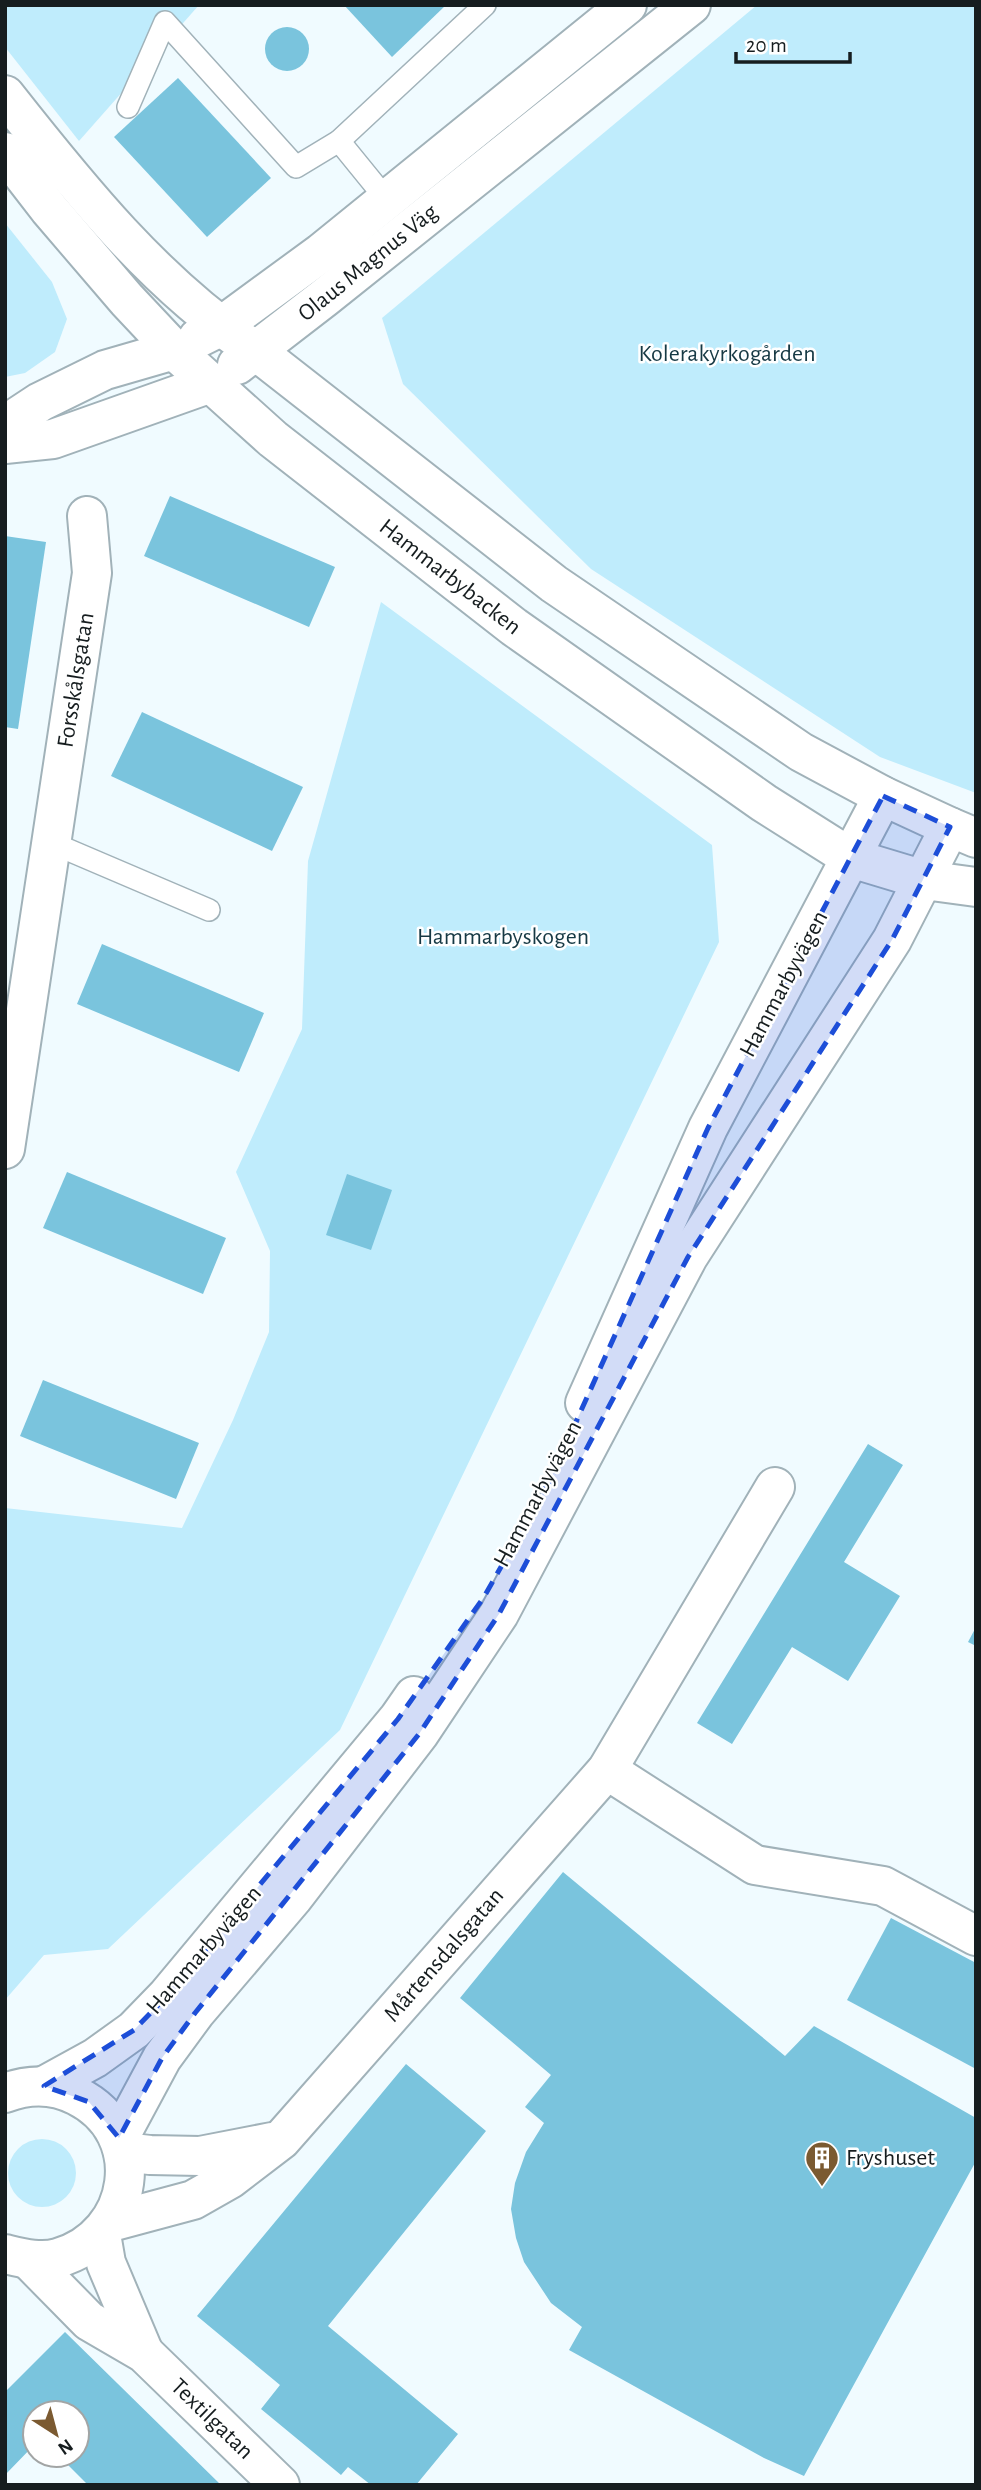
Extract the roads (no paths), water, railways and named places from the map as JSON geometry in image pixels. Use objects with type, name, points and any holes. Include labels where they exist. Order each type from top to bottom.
[{"type":"main road","name":"Olaus Magnus Väg","points":[[5,425],[40,402],[105,370],[174,350],[220,327],[299,270],[627,5]]},
{"type":"main road","name":"Olaus Magnus Väg","points":[[5,444],[52,439],[211,383],[256,351],[691,5]]},
{"type":"main road","points":[[5,95],[76,186],[166,280],[220,327],[256,351],[554,584],[801,752],[883,796],[963,832]]},
{"type":"main road","name":"Hammarbybacken","points":[[5,152],[49,209],[174,350],[273,439],[514,628],[764,803],[851,858],[924,880],[976,887]]},
{"type":"main road","name":"Forsskålsgatan","points":[[5,1149],[92,573],[87,516]]},
{"type":"main road","name":"Hammarbyvägen","points":[[44,2086],[68,2075],[134,2030],[167,1996],[398,1719],[484,1597],[549,1482],[708,1128],[883,796]]},
{"type":"main road","name":"Hammarbyvägen","points":[[121,2145],[162,2057],[195,2013],[293,1898],[419,1734],[499,1614],[688,1257],[886,950],[924,880],[963,832]]},
{"type":"main road","name":"Mårtensdalsgatan","points":[[106,2228],[192,2200],[230,2179],[281,2140],[607,1770],[775,1487]]},
{"type":"main road","points":[[607,1770],[755,1865],[883,1886],[976,1936]]},
{"type":"main road","name":"Hammarbyvägen","points":[[5,2093],[19,2088],[44,2086],[68,2091],[89,2102],[106,2118],[121,2145]]},
{"type":"main road","points":[[17,2257],[55,2259],[80,2250],[106,2228],[122,2200],[126,2176],[121,2145],[150,2155],[200,2156],[281,2140]]},
{"type":"main road","name":"Textilgatan","points":[[106,2228],[106,2263],[144,2353]]},
{"type":"main road","name":"Textilgatan","points":[[17,2257],[89,2321],[144,2353],[280,2485]]},
{"type":"lane","points":[[128,107],[165,22],[296,167],[339,141],[485,5]]},
{"type":"lane","points":[[339,141],[387,200]]},
{"type":"lane","points":[[52,843],[209,910]]},
{"type":"place","name":"Fryshuset","points":[[822,2188]]},
{"type":"park label","name":"Kolerakyrkogården","points":[[727,354]]},
{"type":"park label","name":"Hammarbyskogen","points":[[503,937]]}]
